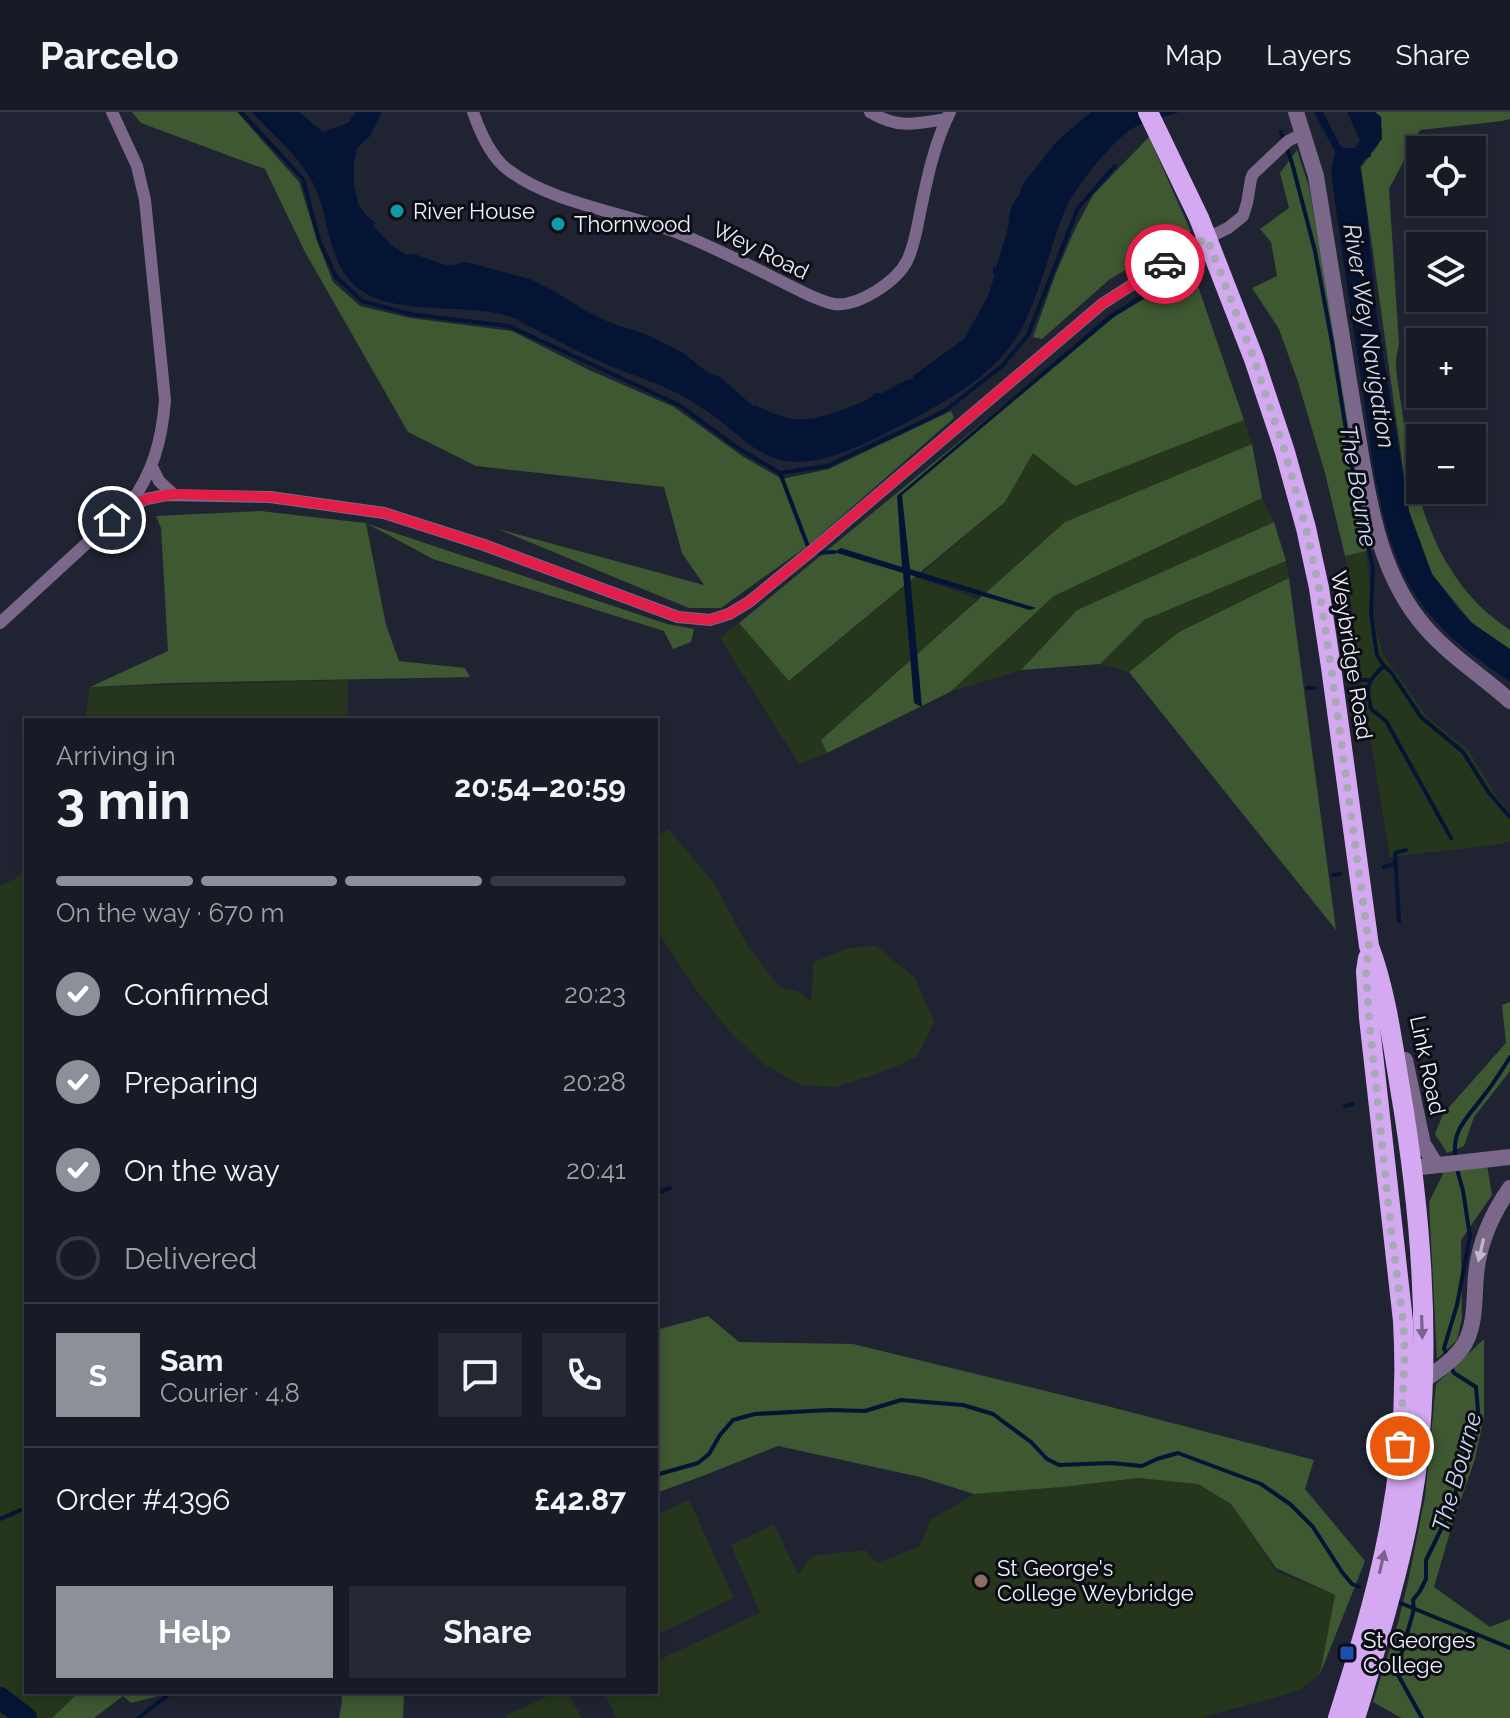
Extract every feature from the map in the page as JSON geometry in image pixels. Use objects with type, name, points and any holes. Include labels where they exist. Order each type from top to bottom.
[{"type":"main road","name":"Weybridge Road","points":[[1153,121],[1186,188],[1254,359],[1306,528],[1331,667],[1369,946],[1380,974],[1412,1168],[1420,1251],[1423,1381],[1420,1434],[1408,1524],[1355,1718]]},
{"type":"main road","name":"Weybridge Road","points":[[1338,1718],[1374,1599],[1389,1531],[1398,1470],[1405,1352],[1369,1018],[1366,971],[1369,946]]},
{"type":"main road","points":[[1403,1321],[1409,1268],[1402,1177],[1412,1168]]},
{"type":"street","points":[[112,112],[137,166],[145,200],[165,400],[152,467],[127,508]]},
{"type":"street","name":"Wey Road","points":[[473,112],[494,155],[507,169],[534,185],[571,200],[678,233],[833,304],[846,303],[875,292],[893,278],[906,262],[937,141],[948,116]]},
{"type":"street","points":[[870,112],[905,125],[948,116]]},
{"type":"street","points":[[0,623],[127,508],[146,499],[173,494],[270,497],[384,513],[484,545],[678,617],[710,620],[729,614],[749,602],[839,528],[1102,304],[1243,216],[1251,179],[1267,159],[1290,141],[1296,112]]},
{"type":"street","points":[[1290,141],[1316,176],[1367,490],[1392,575],[1426,628],[1510,701]]},
{"type":"street","points":[[152,467],[159,481],[173,494]]},
{"type":"street","name":"Link Road","points":[[1380,974],[1389,988],[1423,1144],[1450,1163]]},
{"type":"street","points":[[1412,1168],[1510,1157]]},
{"type":"street","points":[[1423,1381],[1458,1352],[1466,1341],[1471,1329],[1481,1244],[1492,1216],[1510,1188]]},
{"type":"green space","points":[[132,112],[237,112],[299,182],[333,282],[360,306],[410,318],[512,331],[589,370],[674,407],[742,456],[782,479],[829,469],[951,411],[954,418],[810,544],[721,608],[689,608],[498,529],[704,585],[682,553],[664,487],[476,466],[408,432],[305,252],[265,169],[141,123]]},
{"type":"green space","points":[[1361,112],[1510,112],[1510,119],[1502,121],[1420,130],[1417,136],[1406,136],[1406,157],[1389,189],[1399,344],[1397,376],[1406,434],[1406,490],[1361,167],[1379,144]]},
{"type":"green space","points":[[1149,137],[1191,232],[1110,279],[1042,339],[1033,337],[1056,273],[1093,195]]},
{"type":"green space","points":[[1297,150],[1309,187],[1374,549],[1345,556],[1298,382],[1279,329],[1252,288],[1277,276],[1271,242],[1260,229],[1289,208],[1280,173]]},
{"type":"green space","points":[[1191,266],[1244,420],[1075,486],[1033,453],[1005,502],[789,681],[739,623],[1125,305]]},
{"type":"green space","points":[[1244,420],[1252,444],[1065,522],[985,593],[922,573],[1005,502],[1033,452],[1075,485]]},
{"type":"green space","points":[[1252,444],[1262,498],[1054,596],[950,692],[827,753],[821,740],[1065,522]]},
{"type":"green space","points":[[1262,498],[1274,522],[1077,610],[1021,670],[950,692],[1054,596]]},
{"type":"green space","points":[[1408,504],[1421,504],[1433,536],[1464,588],[1485,611],[1510,630],[1510,651],[1472,623],[1432,574],[1418,545]]},
{"type":"green space","points":[[260,511],[366,523],[386,625],[399,661],[465,668],[470,677],[90,687],[168,651],[161,528],[156,516]]},
{"type":"green space","points":[[1274,522],[1286,561],[1144,620],[1100,664],[1021,670],[1077,610]]},
{"type":"green space","points":[[368,524],[667,624],[694,629],[691,642],[673,649],[664,631],[433,559]]},
{"type":"green space","points":[[1366,550],[1373,618],[1383,654],[1427,717],[1468,750],[1510,813],[1510,841],[1390,857],[1363,694],[1345,556]]},
{"type":"green space","points":[[1286,561],[1289,578],[1179,632],[1129,672],[1100,664],[1144,620]]},
{"type":"green space","points":[[910,575],[978,599],[917,654]]},
{"type":"green space","points":[[1289,578],[1336,930],[1129,672],[1179,632]]},
{"type":"green space","points":[[904,586],[911,659],[821,740],[827,753],[799,764],[720,638],[739,623],[790,681]]},
{"type":"green space","points":[[348,680],[348,718],[85,718],[90,687]]},
{"type":"green space","points":[[669,830],[714,883],[747,945],[779,987],[800,992],[811,1001],[814,962],[850,948],[876,946],[915,978],[934,1022],[917,1057],[836,1087],[800,1085],[764,1064],[732,1034],[697,991],[658,932],[658,835]]},
{"type":"green space","points":[[24,872],[24,1694],[77,1694],[52,1718],[0,1718],[0,885]]},
{"type":"green space","points":[[1510,1002],[1510,1071],[1474,1117],[1464,1146],[1447,1153],[1435,1134],[1443,1114],[1506,1043],[1502,1005]]},
{"type":"green space","points":[[1487,1165],[1492,1195],[1461,1240],[1462,1318],[1457,1340],[1437,1359],[1429,1202],[1445,1170]]},
{"type":"green space","points":[[708,1316],[739,1342],[853,1344],[1314,1460],[1305,1489],[1365,1561],[1320,1674],[1335,1595],[1276,1568],[1231,1504],[1198,1484],[1138,1478],[974,1494],[920,1477],[778,1446],[658,1492],[658,1329]]},
{"type":"green space","points":[[1484,1339],[1484,1417],[1475,1459],[1434,1587],[1490,1627],[1510,1619],[1510,1718],[1401,1718],[1373,1702],[1398,1623],[1425,1497],[1436,1384]]},
{"type":"green space","name":"St George's College Weybridge","points":[[1138,1478],[1198,1484],[1231,1504],[1277,1572],[1335,1595],[1320,1674],[1298,1691],[1200,1718],[616,1718],[605,1694],[658,1694],[658,1660],[760,1613],[731,1545],[774,1524],[798,1575],[812,1556],[865,1550],[877,1563],[920,1546],[931,1520],[974,1494]]},
{"type":"green space","points":[[689,1500],[734,1598],[658,1634],[658,1514]]},
{"type":"green space","points":[[77,1694],[166,1694],[131,1703],[123,1696],[94,1718],[52,1718]]},
{"type":"green space","points":[[341,1694],[404,1694],[403,1718],[339,1718]]},
{"type":"green space","points":[[552,1694],[569,1694],[581,1718],[507,1718]]},
{"type":"water","points":[[252,112],[299,112],[323,132],[348,123],[356,112],[382,112],[370,136],[357,148],[354,185],[358,204],[391,245],[405,254],[445,265],[470,263],[530,279],[611,323],[645,334],[682,352],[707,372],[720,377],[753,406],[780,416],[811,419],[862,402],[875,393],[882,393],[913,378],[964,339],[987,298],[995,275],[993,267],[996,267],[1011,209],[1022,185],[1057,141],[1091,112],[1179,112],[1127,132],[1086,176],[1064,212],[1025,322],[999,360],[950,398],[881,436],[833,456],[801,462],[768,455],[681,395],[587,356],[511,317],[474,310],[392,303],[374,298],[359,289],[348,278],[334,253],[319,196],[307,173]]},
{"type":"water","name":"River Wey Navigation","points":[[1314,112],[1323,112],[1343,148],[1355,148],[1360,140],[1347,112],[1375,112],[1381,117],[1382,139],[1360,166],[1377,317],[1406,504],[1432,574],[1472,623],[1510,649],[1510,682],[1471,654],[1425,609],[1403,573],[1393,548],[1378,494],[1369,438],[1331,174],[1335,152]]},
{"type":"water","points":[[1177,281],[1177,285],[1155,292],[1114,317],[902,495],[910,569],[1036,608],[1030,610],[910,575],[922,707],[914,703],[903,573],[834,552],[841,548],[902,567],[897,496],[1108,316],[1151,288]]},
{"type":"waterway","points":[[241,112],[303,179],[319,240],[336,277],[362,301],[410,314],[509,326],[679,405],[738,448],[780,473],[827,466],[922,422],[946,410],[1002,366],[1028,335],[1078,208],[1115,166]]},
{"type":"waterway","name":"The Bourne","points":[[1281,132],[1315,251],[1332,342],[1356,493],[1373,567],[1371,614],[1377,655],[1421,717],[1463,752],[1489,793],[1510,817]]},
{"type":"waterway","points":[[780,473],[809,549]]},
{"type":"waterway","points":[[815,553],[834,552]]},
{"type":"waterway","points":[[1384,666],[1369,685],[1371,709],[1386,721],[1451,838]]},
{"type":"waterway","points":[[1355,680],[1369,680]]},
{"type":"waterway","points":[[1307,688],[1314,688]]},
{"type":"waterway","points":[[1399,921],[1395,853],[1406,850]]},
{"type":"waterway","points":[[1384,867],[1395,864]]},
{"type":"waterway","points":[[1333,875],[1340,874]]},
{"type":"waterway","name":"The Bourne","points":[[1456,1160],[1456,1140],[1462,1124],[1510,1057]]},
{"type":"waterway","points":[[1424,1094],[1433,1099]]},
{"type":"waterway","points":[[1345,1106],[1353,1104]]},
{"type":"waterway","name":"The Bourne","points":[[1447,1355],[1444,1348],[1457,1305],[1470,1236],[1457,1169]]},
{"type":"waterway","points":[[658,1192],[670,1188]]},
{"type":"waterway","name":"The Bourne","points":[[1422,1718],[1398,1675],[1398,1666],[1414,1609],[1413,1600],[1426,1579],[1426,1560],[1451,1509],[1478,1411],[1476,1387],[1454,1373],[1451,1367]]},
{"type":"waterway","points":[[658,1474],[698,1463],[709,1454],[733,1420],[755,1414],[865,1411],[901,1400],[963,1405],[993,1414],[1031,1442],[1047,1459],[1059,1465],[1111,1463],[1142,1466],[1178,1453],[1261,1484],[1290,1504],[1313,1527],[1342,1572],[1359,1587]]},
{"type":"waterway","points":[[0,1519],[24,1509]]},
{"type":"waterway","points":[[1398,1602],[1510,1648]]},
{"type":"waterway","points":[[138,1718],[169,1694]]},
{"type":"waterway","name":"The Bourne","points":[[0,1698],[26,1718]]},
{"type":"way so far","points":[[1165,264],[1207,238],[1254,359],[1285,452],[1319,588],[1369,946],[1366,971],[1369,1018],[1405,1352],[1400,1446]]},
{"type":"place","name":"River House","points":[[397,211]]},
{"type":"place","name":"Thornwood","points":[[558,224]]},
{"type":"place","name":"St George's College Weybridge","points":[[981,1581]]},
{"type":"place","name":"St Georges College","points":[[1347,1653]]},
{"type":"route","points":[[112,520],[146,499],[173,494],[270,497],[384,513],[484,545],[678,617],[710,620],[729,614],[749,602],[1102,304],[1165,264]]}]
